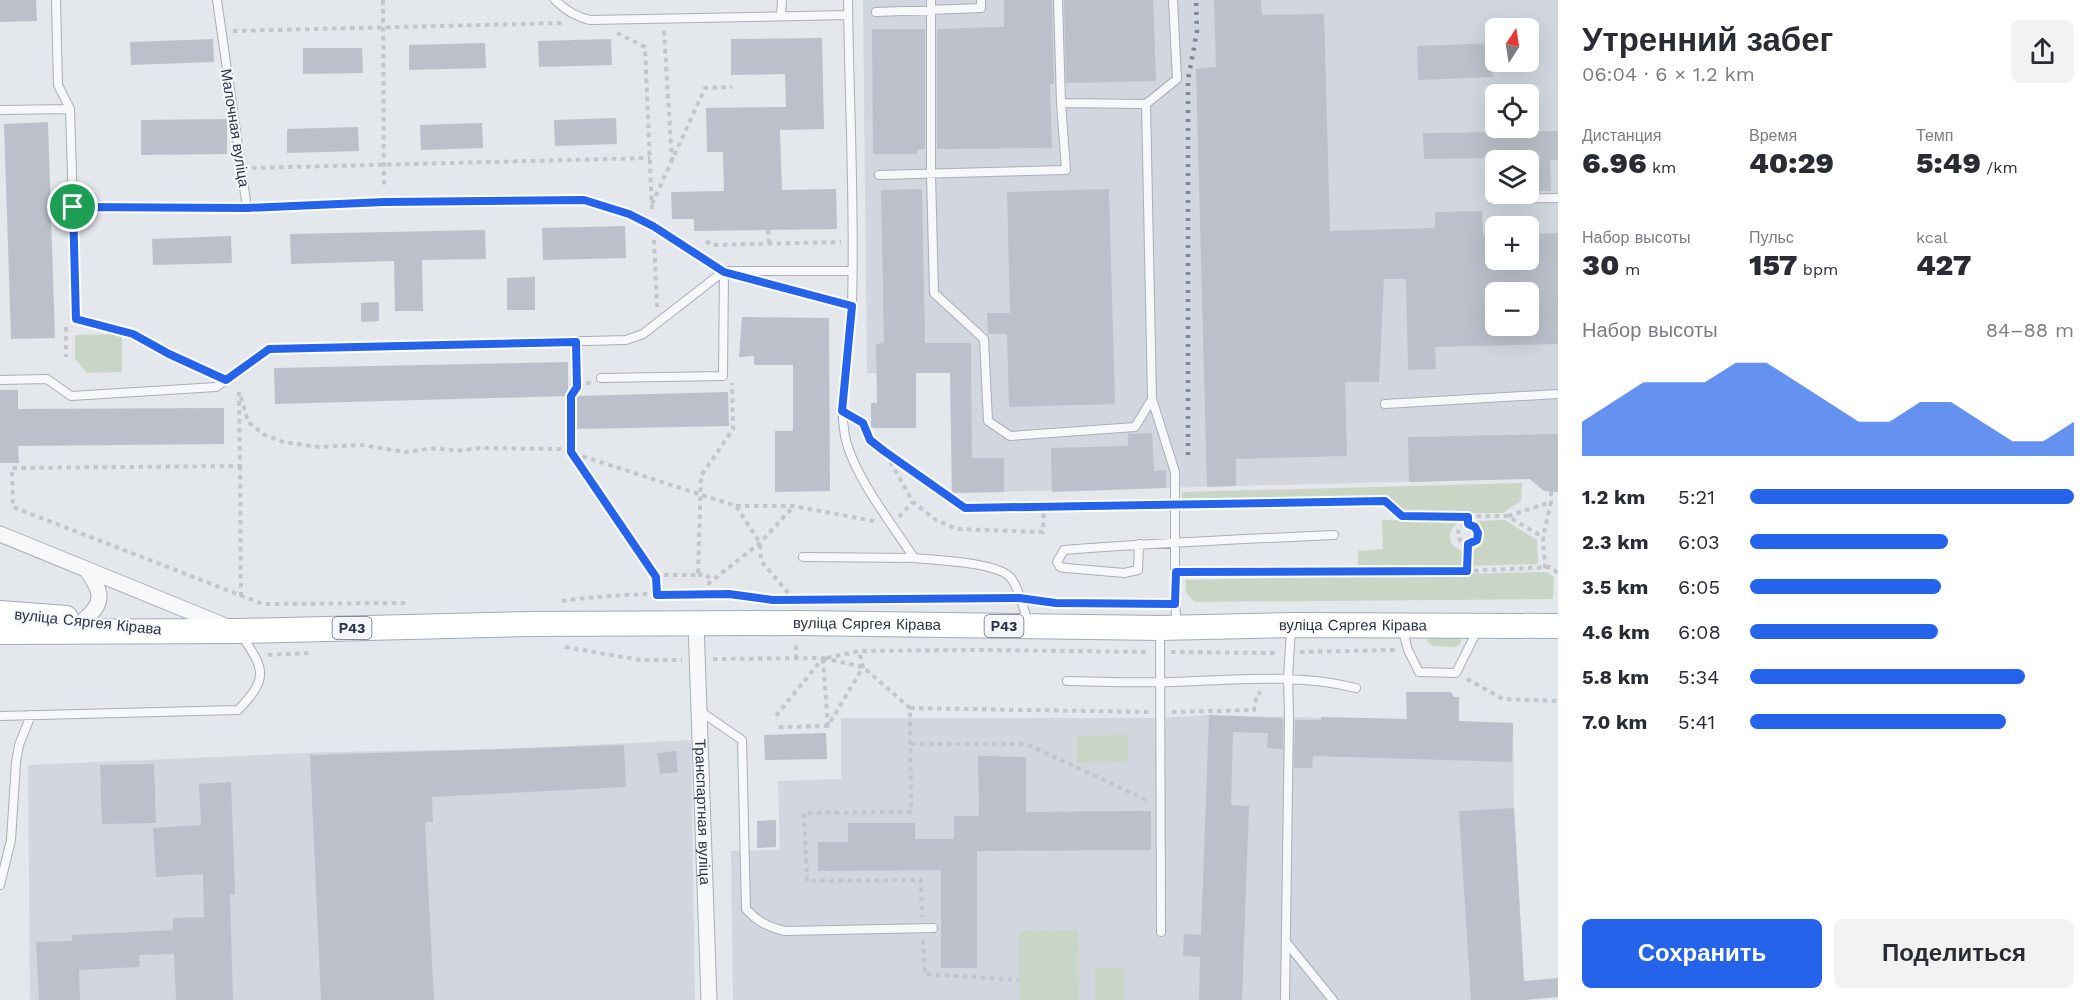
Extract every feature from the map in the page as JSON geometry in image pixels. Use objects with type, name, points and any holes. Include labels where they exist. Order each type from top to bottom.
[{"type":"main road","name":"вуліца Сяргея Кірава","points":[[0,613],[85,619],[175,631]]},
{"type":"main road","name":"вуліца Сяргея Кірава","points":[[0,632],[239,631],[529,624],[797,622],[1030,626],[1171,619],[1291,625],[1558,626]]},
{"type":"street","points":[[0,534],[239,631]]},
{"type":"street","points":[[85,619],[95,611],[100,598],[98,586],[86,568]]},
{"type":"street","points":[[172,604],[179,615],[179,623],[175,631]]},
{"type":"street","name":"Транспартная вуліца","points":[[696,623],[709,1000]]},
{"type":"lane","points":[[56,0],[58,85],[70,109],[76,319]]},
{"type":"lane","name":"Малочная вуліца","points":[[217,0],[247,208],[384,202],[584,200],[629,214],[653,226],[724,272],[852,306]]},
{"type":"lane","points":[[555,0],[570,12],[593,21],[848,15]]},
{"type":"lane","points":[[781,16],[782,0]]},
{"type":"lane","points":[[848,0],[852,306],[842,411],[845,437],[851,457],[914,558]]},
{"type":"lane","points":[[931,0],[934,293],[984,339],[988,421],[1010,436],[1135,427],[1152,399]]},
{"type":"lane","points":[[876,12],[981,8],[981,0]]},
{"type":"lane","points":[[879,175],[1066,170],[1061,103],[1058,0]]},
{"type":"lane","points":[[1061,103],[1146,104],[1177,79],[1173,0]]},
{"type":"lane","points":[[1146,104],[1152,399],[1175,472],[1176,504],[1176,572],[1171,619],[1161,652],[1161,932]]},
{"type":"lane","points":[[0,110],[70,109]]},
{"type":"lane","points":[[1539,199],[1558,198]]},
{"type":"lane","points":[[73,207],[247,208]]},
{"type":"lane","points":[[0,380],[47,379],[71,396],[216,387],[269,349],[626,340],[643,334],[724,272],[852,271]]},
{"type":"lane","points":[[601,378],[723,376],[724,272]]},
{"type":"lane","points":[[1385,404],[1558,394]]},
{"type":"lane","points":[[1139,544],[1138,570],[1124,573],[1066,568],[1060,567],[1057,562],[1064,550],[1176,541],[1334,536]]},
{"type":"lane","points":[[803,557],[914,558],[994,568],[1009,575],[1016,586],[1030,626]]},
{"type":"lane","points":[[1285,1000],[1288,678],[1291,625]]},
{"type":"lane","points":[[1402,626],[1408,650],[1419,672],[1456,673],[1480,627]]},
{"type":"lane","points":[[0,716],[238,710],[254,693],[261,680],[256,656],[239,631]]},
{"type":"lane","points":[[1067,681],[1161,682],[1288,678],[1327,681],[1356,688]]},
{"type":"lane","points":[[700,711],[742,740],[746,909],[755,918],[767,927],[785,931],[933,928]]},
{"type":"lane","points":[[0,885],[11,840],[16,762],[31,715]]},
{"type":"lane","points":[[1286,942],[1333,1000]]},
{"type":"path","points":[[383,0],[384,202]]},
{"type":"path","points":[[663,18],[672,161]]},
{"type":"path","points":[[220,32],[593,21],[645,47],[658,322]]},
{"type":"path","points":[[652,204],[705,88],[732,87]]},
{"type":"path","points":[[242,168],[650,158]]},
{"type":"path","points":[[768,230],[769,244]]},
{"type":"path","points":[[702,240],[712,245],[852,242]]},
{"type":"path","points":[[66,357],[65,321],[76,319],[133,334],[169,354],[226,380]]},
{"type":"path","points":[[576,342],[577,387],[571,396],[571,452],[655,575],[657,595]]},
{"type":"path","points":[[698,575],[701,476],[734,429],[732,380]]},
{"type":"path","points":[[241,596],[239,392],[248,422],[274,440],[291,444],[319,447],[362,445],[410,452],[437,448],[456,451],[480,448],[560,449],[736,506],[793,506],[892,524],[913,502]]},
{"type":"path","points":[[842,411],[863,423],[870,440],[965,508],[1385,501],[1402,516],[1468,517],[1507,516],[1551,502]]},
{"type":"path","points":[[884,451],[913,502],[936,520],[957,529],[1043,532],[1044,506]]},
{"type":"path","points":[[240,466],[12,468],[13,507],[263,604],[418,603]]},
{"type":"path","points":[[1545,569],[1543,537],[1551,492]]},
{"type":"path","points":[[736,506],[760,543],[761,561],[795,599]]},
{"type":"path","points":[[709,594],[708,584],[760,543],[793,506]]},
{"type":"path","points":[[1507,516],[1543,537]]},
{"type":"path","points":[[1468,517],[1468,524]]},
{"type":"path","points":[[1468,524],[1475,527],[1478,533],[1477,540],[1468,544],[1460,540],[1458,534],[1460,528],[1468,524]]},
{"type":"path","points":[[1467,571],[1468,544]]},
{"type":"path","points":[[1176,572],[1467,571],[1550,567],[1558,573]]},
{"type":"path","points":[[655,575],[706,574],[711,581]]},
{"type":"path","points":[[560,601],[594,596],[729,594],[773,600],[1019,598],[1068,603]]},
{"type":"path","points":[[1116,604],[1171,619]]},
{"type":"path","points":[[640,660],[823,658],[859,651],[1290,653],[1408,650]]},
{"type":"path","points":[[828,726],[863,667],[859,651]]},
{"type":"path","points":[[823,658],[863,667],[910,708],[1160,712],[1254,710],[1257,694],[1288,678]]},
{"type":"path","points":[[776,717],[823,658]]},
{"type":"path","points":[[823,658],[828,726]]},
{"type":"path","points":[[1466,679],[1503,699],[1558,701]]},
{"type":"path","points":[[910,708],[911,812],[804,813],[807,880],[921,880],[925,974],[1019,980]]},
{"type":"path","points":[[779,727],[828,726]]},
{"type":"path","points":[[910,744],[1026,744],[1161,806]]},
{"type":"shaded area","points":[[863,0],[1558,0],[1558,478],[952,493],[950,373],[867,373]]},
{"type":"shaded area","points":[[1209,715],[1513,723],[1514,808],[1525,1000],[733,1000],[731,851],[780,850],[778,781],[841,779],[841,718],[1160,718]]},
{"type":"shaded area","points":[[691,740],[695,1000],[30,1000],[28,765],[329,752],[507,749]]},
{"type":"green space","points":[[122,334],[122,372],[87,373],[75,359],[75,335]]},
{"type":"green space","points":[[1522,483],[1521,501],[1503,513],[1407,513],[1391,500],[1182,500],[1182,492]]},
{"type":"green space","points":[[1382,520],[1460,521],[1452,529],[1450,539],[1453,546],[1463,552],[1462,566],[1358,565],[1358,551],[1383,549]]},
{"type":"green space","points":[[1505,520],[1537,540],[1538,564],[1471,566],[1471,552],[1479,547],[1484,535],[1476,521]]},
{"type":"green space","points":[[1547,572],[1554,577],[1553,599],[1196,602],[1188,595],[1186,587],[1186,580]]},
{"type":"green space","points":[[1430,635],[1460,637],[1461,643],[1456,647],[1433,646],[1427,642]]},
{"type":"green space","points":[[1128,735],[1128,762],[1077,763],[1077,736]]},
{"type":"green space","points":[[1078,930],[1079,1000],[1020,1000],[1019,931]]},
{"type":"green space","points":[[1095,968],[1124,968],[1124,1000],[1095,1000]]},
{"type":"building","points":[[0,0],[36,0],[37,21],[0,22]]},
{"type":"building","points":[[1004,0],[1052,0],[1054,84],[1050,84],[1052,148],[937,149],[937,29],[1004,27]]},
{"type":"building","points":[[1064,0],[1153,0],[1156,81],[1066,83]]},
{"type":"building","points":[[1214,0],[1261,0],[1262,15],[1324,14],[1330,231],[1435,228],[1435,212],[1482,211],[1485,270],[1539,270],[1539,234],[1558,233],[1558,344],[1435,347],[1436,369],[1408,370],[1406,279],[1384,279],[1379,382],[1345,382],[1347,456],[1236,459],[1236,486],[1207,487],[1196,69],[1216,67]]},
{"type":"building","points":[[872,29],[925,29],[925,149],[917,150],[917,154],[873,154]]},
{"type":"building","points":[[822,38],[824,129],[780,130],[782,190],[836,189],[837,229],[694,231],[694,219],[672,219],[671,192],[724,191],[723,152],[707,152],[706,108],[786,107],[785,74],[731,75],[731,39]]},
{"type":"building","points":[[213,39],[214,62],[131,65],[130,42]]},
{"type":"building","points":[[611,39],[612,65],[539,67],[538,41]]},
{"type":"building","points":[[485,43],[486,68],[409,70],[409,45]]},
{"type":"building","points":[[1485,43],[1485,72],[1493,72],[1493,77],[1418,80],[1417,46]]},
{"type":"building","points":[[303,48],[362,48],[363,73],[303,74]]},
{"type":"building","points":[[616,118],[617,144],[555,146],[554,120]]},
{"type":"building","points":[[227,119],[227,154],[141,155],[141,120]]},
{"type":"building","points":[[48,122],[55,338],[11,339],[4,124]]},
{"type":"building","points":[[482,123],[483,148],[421,150],[420,125]]},
{"type":"building","points":[[358,127],[359,151],[287,153],[287,129]]},
{"type":"building","points":[[1539,131],[1558,131],[1558,160],[1550,160],[1551,191],[1539,191],[1539,150],[1485,150],[1485,158],[1424,159],[1423,133],[1485,132],[1485,138],[1539,138]]},
{"type":"building","points":[[922,189],[925,343],[971,343],[972,458],[1004,458],[1004,492],[952,493],[950,373],[916,373],[916,428],[871,428],[871,403],[877,403],[876,344],[884,343],[881,190]]},
{"type":"building","points":[[1109,189],[1115,404],[1009,407],[1007,334],[988,334],[987,313],[1010,313],[1007,192]]},
{"type":"building","points":[[625,226],[626,258],[543,260],[542,228]]},
{"type":"building","points":[[485,230],[486,259],[422,260],[423,311],[395,311],[394,261],[291,264],[290,234]]},
{"type":"building","points":[[231,236],[232,263],[153,265],[152,239]]},
{"type":"building","points":[[535,277],[535,310],[507,310],[507,278]]},
{"type":"building","points":[[379,302],[379,321],[361,322],[361,303]]},
{"type":"building","points":[[742,317],[829,318],[830,491],[775,492],[775,431],[793,431],[793,365],[754,365],[754,356],[739,357]]},
{"type":"building","points":[[568,362],[568,396],[275,404],[274,368]]},
{"type":"building","points":[[0,390],[18,390],[18,409],[224,408],[224,444],[18,446],[19,463],[0,463]]},
{"type":"building","points":[[728,392],[729,426],[576,429],[576,396]]},
{"type":"building","points":[[1152,433],[1154,471],[1166,470],[1166,488],[1052,492],[1051,448],[1128,446],[1128,434]]},
{"type":"building","points":[[1558,434],[1558,492],[1544,491],[1530,479],[1409,482],[1408,437]]},
{"type":"building","points":[[1406,692],[1451,692],[1454,697],[1459,697],[1459,721],[1513,723],[1512,762],[1313,756],[1312,768],[1294,768],[1295,720],[1321,720],[1321,717],[1407,719]]},
{"type":"building","points":[[1209,715],[1281,718],[1283,720],[1283,749],[1267,748],[1268,733],[1233,732],[1231,805],[1249,806],[1242,1000],[1199,1000],[1200,957],[1183,956],[1184,934],[1201,935]]},
{"type":"building","points":[[826,733],[827,759],[765,760],[764,735]]},
{"type":"building","points":[[624,745],[626,787],[432,797],[433,822],[425,822],[434,1000],[321,1000],[310,755]]},
{"type":"building","points":[[676,751],[678,772],[660,774],[657,753]]},
{"type":"building","points":[[978,756],[1026,757],[1026,812],[1151,811],[1151,850],[977,851],[977,968],[941,968],[941,870],[818,871],[818,842],[848,842],[848,823],[915,823],[915,839],[954,839],[954,816],[979,816]]},
{"type":"building","points":[[154,764],[156,823],[102,824],[100,765]]},
{"type":"building","points":[[231,782],[235,894],[230,895],[233,1000],[176,1000],[174,954],[139,955],[140,967],[79,970],[80,1000],[39,1000],[36,942],[72,941],[72,935],[173,930],[173,918],[204,917],[203,874],[156,877],[153,828],[201,825],[199,784]]},
{"type":"building","points":[[1514,808],[1524,981],[1558,978],[1558,997],[1524,1000],[1471,1000],[1459,811]]},
{"type":"building","points":[[776,820],[776,847],[757,848],[757,821]]},
{"type":"railway","points":[[1188,455],[1188,80],[1197,31],[1196,0]]},
{"type":"route","points":[[584,200],[629,214],[653,226],[724,272],[852,306],[842,411],[863,423],[870,440],[965,508],[1385,501],[1402,516],[1468,517],[1468,524],[1475,527],[1478,536],[1477,540],[1468,544],[1467,571],[1176,572],[1175,604],[1056,603],[1019,598],[773,600],[729,594],[657,595],[656,577],[571,452],[571,396],[577,387],[576,342],[269,349],[226,380],[169,354],[133,334],[76,319],[73,207],[247,208],[384,202],[584,200]]}]
